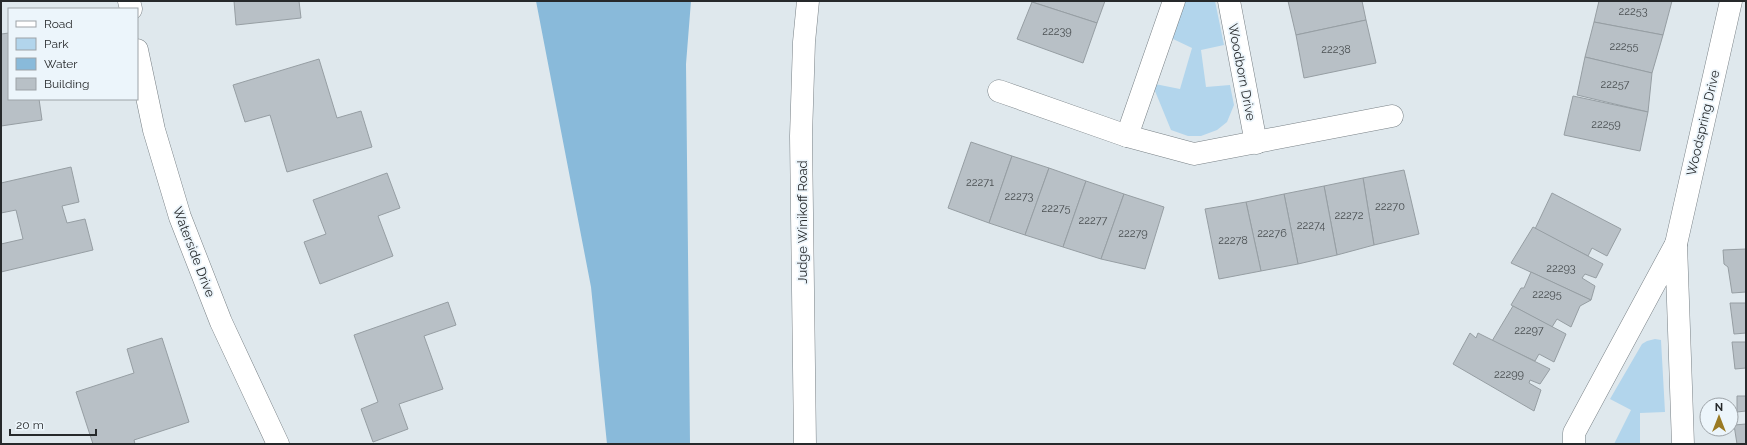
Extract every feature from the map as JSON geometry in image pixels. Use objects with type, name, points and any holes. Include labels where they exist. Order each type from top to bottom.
[{"type":"street","name":"Judge Winikoff Road","points":[[805,444],[801,136],[802,73],[808,1]]},
{"type":"street","points":[[1127,136],[1174,1]]},
{"type":"street","name":"Woodborn Drive","points":[[1229,1],[1256,143]]},
{"type":"street","name":"Woodspring Drive","points":[[1683,444],[1676,244],[1731,1]]},
{"type":"street","name":"Waterside Drive","points":[[138,55],[154,130],[180,217],[220,322],[278,444]]},
{"type":"street","points":[[1000,91],[1127,136],[1194,154],[1392,116]]},
{"type":"street","name":"Woodspring Drive","points":[[1574,444],[1574,433],[1676,244]]},
{"type":"green space","points":[[1183,1],[1215,1],[1224,45],[1201,50],[1206,87],[1230,85],[1234,105],[1227,122],[1217,130],[1201,136],[1188,136],[1171,130],[1155,91],[1155,84],[1180,89],[1192,48],[1171,38]]},
{"type":"green space","points":[[1655,339],[1661,340],[1665,412],[1640,413],[1640,444],[1614,444],[1631,410],[1610,399],[1642,344]]},
{"type":"water","points":[[536,1],[691,1],[686,64],[690,444],[607,444],[591,287]]},
{"type":"building","points":[[234,1],[299,1],[301,18],[236,25]]},
{"type":"building","points":[[1029,1],[1105,1],[1097,23]]},
{"type":"building","points":[[1288,1],[1362,1],[1366,20],[1296,35]]},
{"type":"building","points":[[1599,1],[1672,1],[1663,35],[1594,22]]},
{"type":"building","points":[[1032,2],[1097,23],[1083,63],[1017,39]]},
{"type":"building","points":[[1366,20],[1376,63],[1304,78],[1296,35]]},
{"type":"building","points":[[1594,22],[1663,35],[1652,73],[1585,57]]},
{"type":"building","points":[[8,33],[8,100],[39,100],[42,120],[1,126],[1,34]]},
{"type":"building","points":[[1585,57],[1652,73],[1648,112],[1577,95]]},
{"type":"building","points":[[319,59],[337,118],[361,111],[372,147],[287,172],[270,115],[245,122],[233,85]]},
{"type":"building","points":[[1573,96],[1648,112],[1640,151],[1564,135]]},
{"type":"building","points":[[971,142],[1012,156],[989,223],[948,208]]},
{"type":"building","points":[[1012,156],[1049,168],[1025,235],[989,223]]},
{"type":"building","points":[[71,167],[79,202],[62,206],[67,223],[85,219],[93,250],[1,272],[1,244],[23,239],[16,210],[1,213],[1,183]]},
{"type":"building","points":[[1049,168],[1086,181],[1063,247],[1025,235]]},
{"type":"building","points":[[1404,170],[1419,234],[1374,245],[1363,178]]},
{"type":"building","points":[[387,173],[400,208],[378,216],[393,256],[320,284],[304,242],[326,234],[313,200]]},
{"type":"building","points":[[1363,178],[1374,245],[1337,255],[1324,186]]},
{"type":"building","points":[[1086,181],[1124,194],[1101,259],[1063,247]]},
{"type":"building","points":[[1324,186],[1337,255],[1298,264],[1284,194]]},
{"type":"building","points":[[1552,193],[1621,229],[1607,256],[1592,248],[1588,256],[1535,229]]},
{"type":"building","points":[[1124,194],[1164,207],[1145,269],[1101,259]]},
{"type":"building","points":[[1284,194],[1298,264],[1261,271],[1246,202]]},
{"type":"building","points":[[1246,202],[1261,271],[1219,279],[1205,209]]},
{"type":"building","points":[[1533,227],[1603,264],[1596,278],[1585,274],[1582,278],[1595,286],[1591,300],[1511,263]]},
{"type":"building","points":[[1746,249],[1746,292],[1732,293],[1728,267],[1724,264],[1723,250]]},
{"type":"building","points":[[1531,272],[1591,300],[1580,306],[1571,327],[1557,319],[1552,327],[1511,305],[1521,288],[1524,288]]},
{"type":"building","points":[[448,302],[456,325],[424,336],[443,389],[399,404],[408,429],[373,442],[361,409],[378,402],[354,335]]},
{"type":"building","points":[[1730,303],[1746,303],[1746,333],[1734,334]]},
{"type":"building","points":[[1513,306],[1566,334],[1554,362],[1539,354],[1535,361],[1492,341]]},
{"type":"building","points":[[1470,333],[1476,338],[1478,333],[1550,369],[1540,384],[1530,380],[1529,383],[1541,390],[1534,411],[1453,364]]},
{"type":"building","points":[[162,338],[189,422],[134,440],[135,444],[93,444],[76,392],[134,373],[127,349]]},
{"type":"building","points":[[1732,342],[1746,342],[1746,368],[1735,369]]},
{"type":"building","points":[[1746,396],[1746,411],[1739,412],[1739,397],[1737,397]]},
{"type":"building","points":[[1746,424],[1746,444],[1737,444],[1736,437],[1739,437],[1739,425]]}]
